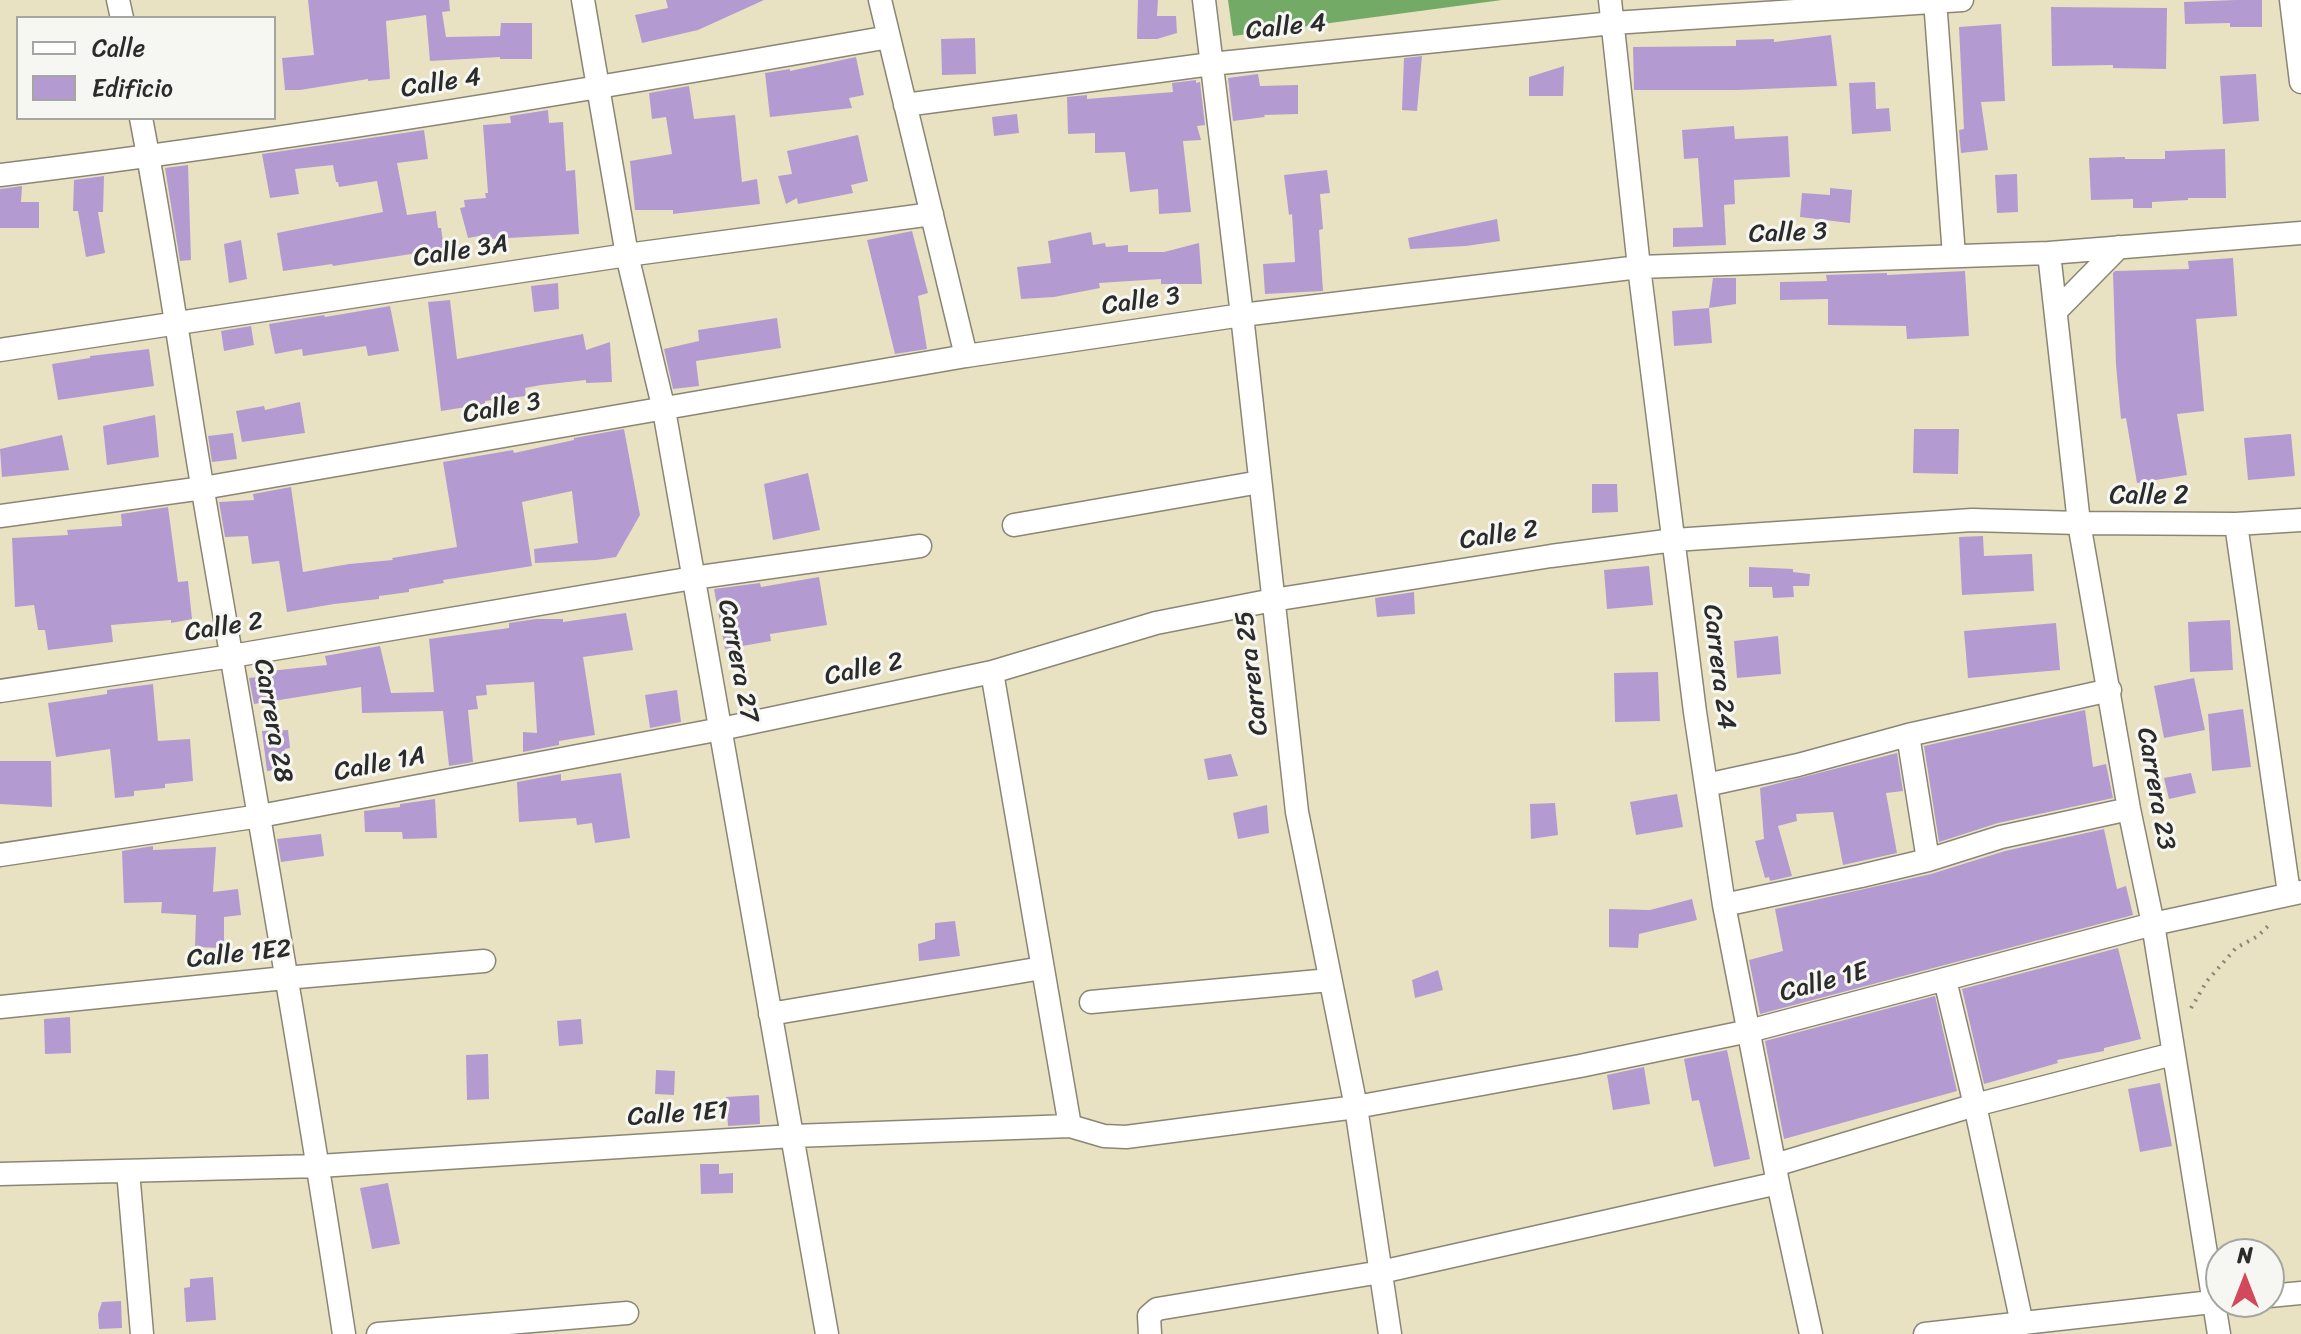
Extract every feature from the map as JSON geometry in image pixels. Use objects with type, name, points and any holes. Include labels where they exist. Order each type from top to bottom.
[{"type":"street","name":"Carrera 27","points":[[583,0],[627,255],[664,410],[827,1334]]},
{"type":"street","points":[[880,0],[966,356]]},
{"type":"street","name":"Carrera 25","points":[[1204,0],[1297,812],[1356,1107],[1390,1334]]},
{"type":"street","name":"Carrera 24","points":[[1610,0],[1639,267],[1695,712],[1724,905],[1776,1174],[1811,1334]]},
{"type":"street","points":[[1935,0],[1954,256]]},
{"type":"street","name":"Calle 4","points":[[905,105],[1211,64],[1613,23],[1962,0]]},
{"type":"street","points":[[2291,0],[2301,82]]},
{"type":"street","name":"Calle 4","points":[[0,175],[149,157],[599,88],[889,37]]},
{"type":"street","name":"Carrera 28","points":[[141,120],[319,1166],[344,1334]]},
{"type":"street","name":"Calle 3A","points":[[0,350],[627,255],[932,214]]},
{"type":"street","name":"Calle 3","points":[[0,516],[203,488],[966,356],[1242,315],[1639,267],[2049,253],[2301,233]]},
{"type":"street","points":[[2056,311],[2119,247]]},
{"type":"street","name":"Carrera 23","points":[[2049,253],[2079,523],[2129,809],[2153,924],[2206,1238]]},
{"type":"street","points":[[1014,525],[1260,482]]},
{"type":"street","name":"Calle 2","points":[[721,729],[992,672],[1156,623],[1273,600],[1551,556],[1674,540],[1972,520],[2236,524],[2301,520]]},
{"type":"street","points":[[2236,524],[2295,893]]},
{"type":"street","name":"Calle 2","points":[[0,691],[232,656],[693,578],[920,546]]},
{"type":"street","points":[[992,672],[1070,1126]]},
{"type":"street","points":[[1706,785],[1798,765],[1908,735],[2110,690]]},
{"type":"street","name":"Calle 1A","points":[[0,855],[260,816],[721,729]]},
{"type":"street","points":[[1908,735],[1928,860]]},
{"type":"street","points":[[1724,905],[1861,876],[1928,860],[2001,837],[2129,809]]},
{"type":"street","name":"Calle 1E","points":[[1356,1107],[1749,1031],[2153,924],[2295,893]]},
{"type":"street","name":"Calle 1E2","points":[[0,1007],[484,961]]},
{"type":"street","points":[[770,1014],[1042,968]]},
{"type":"street","points":[[1091,1002],[1330,980]]},
{"type":"street","points":[[1945,980],[2022,1324]]},
{"type":"street","points":[[1150,1334],[1149,1316],[1157,1309],[1381,1272],[1776,1174],[1975,1105],[2172,1048]]},
{"type":"street","name":"Calle 1E1","points":[[0,1174],[319,1166],[793,1136],[1070,1126],[1104,1136],[1126,1137],[1356,1107]]},
{"type":"street","points":[[128,1171],[142,1334]]},
{"type":"street","points":[[1925,1334],[2205,1303]]},
{"type":"street","points":[[378,1334],[627,1313]]},
{"type":"path","points":[[2172,1048],[2207,981],[2236,948],[2258,936],[2295,893]]},
{"type":"green space","points":[[1228,0],[1502,0],[1233,36]]},
{"type":"building","points":[[308,0],[449,0],[450,11],[442,12],[446,37],[500,36],[501,23],[532,23],[532,59],[500,57],[430,61],[426,15],[386,21],[390,79],[285,90],[282,58],[314,55]]},
{"type":"building","points":[[666,0],[764,0],[698,30],[642,43],[635,15],[668,8]]},
{"type":"building","points":[[1138,0],[1158,0],[1157,16],[1176,16],[1177,33],[1157,39],[1137,39]]},
{"type":"building","points":[[2262,0],[2262,27],[2230,27],[2230,23],[2185,24],[2184,2]]},
{"type":"building","points":[[2051,7],[2167,8],[2166,69],[2113,68],[2113,65],[2052,66]]},
{"type":"building","points":[[2001,24],[2005,101],[1981,102],[1988,150],[1961,153],[1959,130],[1964,129],[1959,27]]},
{"type":"building","points":[[1831,35],[1837,86],[1634,90],[1633,47],[1736,46],[1736,40],[1774,39],[1774,42]]},
{"type":"building","points":[[975,38],[976,74],[942,75],[941,39]]},
{"type":"building","points":[[1422,56],[1417,111],[1402,110],[1404,58]]},
{"type":"building","points":[[856,57],[864,95],[849,98],[852,108],[770,117],[765,73]]},
{"type":"building","points":[[1564,66],[1563,96],[1529,96],[1529,77]]},
{"type":"building","points":[[1258,74],[1260,86],[1298,85],[1298,114],[1264,115],[1233,121],[1228,78]]},
{"type":"building","points":[[2256,74],[2259,121],[2223,124],[2220,76]]},
{"type":"building","points":[[1196,80],[1196,83],[1200,82],[1205,125],[1197,126],[1201,140],[1183,141],[1191,212],[1159,214],[1158,189],[1130,192],[1125,152],[1095,153],[1095,133],[1068,134],[1067,97],[1087,95],[1087,99],[1173,92],[1172,83]]},
{"type":"building","points":[[1875,82],[1876,109],[1889,108],[1891,131],[1852,134],[1849,83]]},
{"type":"building","points":[[689,86],[694,119],[735,115],[742,182],[757,179],[760,204],[673,214],[673,210],[635,210],[630,161],[672,154],[666,117],[652,119],[649,93]]},
{"type":"building","points":[[548,110],[549,123],[563,122],[566,171],[575,170],[579,234],[491,239],[490,234],[468,238],[460,208],[465,207],[464,200],[486,198],[485,193],[488,193],[483,125],[511,123],[510,116]]},
{"type":"building","points":[[1017,114],[1019,133],[994,136],[992,117]]},
{"type":"building","points":[[1734,126],[1735,139],[1788,136],[1790,177],[1734,180],[1735,204],[1724,205],[1726,245],[1673,247],[1673,228],[1703,227],[1698,158],[1684,159],[1682,130]]},
{"type":"building","points":[[424,130],[428,159],[397,163],[407,215],[436,211],[444,249],[283,271],[277,233],[383,212],[377,181],[339,187],[333,165],[295,169],[299,194],[270,198],[262,154]]},
{"type":"building","points":[[858,135],[868,181],[851,185],[853,193],[798,204],[797,198],[786,204],[778,176],[792,174],[787,151]]},
{"type":"building","points":[[2225,149],[2226,198],[2152,202],[2152,208],[2133,208],[2133,199],[2091,200],[2089,158],[2165,159],[2165,151]]},
{"type":"building","points":[[188,165],[191,260],[180,261],[165,168]]},
{"type":"building","points":[[1327,170],[1330,193],[1320,194],[1323,291],[1265,294],[1263,264],[1295,262],[1292,214],[1289,215],[1284,175]]},
{"type":"building","points":[[2017,174],[2018,212],[1997,213],[1995,175]]},
{"type":"building","points":[[104,176],[103,212],[98,212],[105,253],[86,257],[78,211],[73,211],[74,180]]},
{"type":"building","points":[[22,186],[21,202],[39,202],[39,228],[0,228],[0,189]]},
{"type":"building","points":[[1830,188],[1852,190],[1850,223],[1800,217],[1802,193],[1830,195]]},
{"type":"building","points":[[1497,219],[1500,241],[1410,249],[1408,238]]},
{"type":"building","points":[[912,231],[928,293],[918,296],[927,349],[895,354],[867,240]]},
{"type":"building","points":[[1091,232],[1093,245],[1128,245],[1128,252],[1164,252],[1199,243],[1202,284],[1161,284],[1161,279],[1099,283],[1100,288],[1054,297],[1021,299],[1017,267],[1051,263],[1048,241]]},
{"type":"building","points":[[241,240],[247,279],[229,283],[224,244]]},
{"type":"building","points":[[2233,258],[2237,316],[2196,319],[2204,411],[2177,414],[2187,475],[2137,483],[2126,418],[2121,419],[2113,273],[2189,269],[2188,261]]},
{"type":"building","points":[[1965,271],[1969,336],[1907,339],[1906,326],[1828,325],[1828,299],[1780,300],[1780,282],[1827,281],[1826,275]]},
{"type":"building","points":[[1713,278],[1736,278],[1736,304],[1709,308]]},
{"type":"building","points":[[558,283],[559,309],[534,312],[531,286]]},
{"type":"building","points":[[450,300],[457,359],[583,334],[586,350],[610,342],[612,382],[586,383],[586,380],[541,385],[525,388],[526,396],[441,411],[428,302]]},
{"type":"building","points":[[390,306],[399,351],[368,356],[366,346],[303,356],[302,349],[275,354],[269,324]]},
{"type":"building","points":[[1709,308],[1712,343],[1674,346],[1672,311]]},
{"type":"building","points":[[777,318],[781,348],[696,361],[699,386],[673,389],[664,349],[699,341],[698,330]]},
{"type":"building","points":[[251,326],[254,345],[224,351],[221,331]]},
{"type":"building","points":[[149,349],[154,386],[58,400],[52,364]]},
{"type":"building","points":[[300,402],[305,433],[242,442],[236,411],[264,406],[265,410]]},
{"type":"building","points":[[155,415],[159,457],[107,465],[103,426]]},
{"type":"building","points":[[624,429],[640,515],[616,557],[535,563],[534,549],[578,543],[572,491],[522,502],[532,566],[443,580],[444,583],[379,596],[379,599],[287,612],[279,561],[252,564],[248,536],[225,537],[219,502],[254,500],[253,494],[291,487],[303,572],[393,560],[457,547],[443,462],[513,450],[514,453]]},
{"type":"building","points":[[1914,429],[1959,429],[1958,474],[1913,473]]},
{"type":"building","points":[[233,433],[237,459],[212,462],[208,436]]},
{"type":"building","points":[[2291,434],[2295,476],[2248,480],[2244,438]]},
{"type":"building","points":[[62,435],[69,470],[2,477],[0,449]]},
{"type":"building","points":[[808,473],[820,530],[773,540],[764,484]]},
{"type":"building","points":[[1592,484],[1617,484],[1618,512],[1592,513]]},
{"type":"building","points":[[168,507],[178,582],[188,581],[192,619],[171,623],[171,620],[111,625],[113,642],[48,650],[45,630],[38,630],[34,605],[15,607],[12,538],[68,535],[67,530],[122,526],[121,514]]},
{"type":"building","points":[[1983,536],[1984,556],[2032,554],[2034,591],[1962,595],[1959,537]]},
{"type":"building","points":[[1649,566],[1653,605],[1607,609],[1604,570]]},
{"type":"building","points":[[1749,567],[1793,569],[1793,572],[1810,574],[1809,586],[1793,586],[1794,597],[1773,598],[1772,587],[1749,587]]},
{"type":"building","points":[[819,577],[827,625],[770,634],[771,641],[725,649],[714,589],[760,583],[761,587]]},
{"type":"building","points":[[1414,592],[1415,614],[1377,617],[1375,598]]},
{"type":"building","points":[[626,613],[633,650],[583,657],[595,735],[559,741],[559,745],[523,752],[523,732],[537,733],[534,682],[486,685],[487,695],[476,696],[478,709],[468,710],[473,762],[449,766],[443,711],[362,713],[361,687],[254,704],[249,678],[260,677],[260,672],[327,665],[325,656],[380,646],[391,693],[434,692],[429,639],[509,628],[509,623],[536,619],[563,619],[563,622]]},
{"type":"building","points":[[2230,620],[2233,670],[2190,672],[2188,622]]},
{"type":"building","points":[[2056,623],[2060,670],[1968,678],[1964,631]]},
{"type":"building","points":[[1778,636],[1781,674],[1737,678],[1734,641]]},
{"type":"building","points":[[1658,672],[1660,721],[1615,722],[1614,673]]},
{"type":"building","points":[[2194,678],[2205,730],[2164,738],[2154,686]]},
{"type":"building","points":[[153,684],[158,741],[190,739],[193,781],[165,784],[165,788],[134,791],[134,796],[115,798],[110,749],[56,757],[48,703]]},
{"type":"building","points":[[677,690],[681,722],[650,728],[645,695]]},
{"type":"building","points":[[2243,709],[2251,767],[2212,771],[2208,714]]},
{"type":"building","points":[[2085,710],[2093,767],[2106,764],[2113,798],[1998,823],[1939,842],[1924,746]]},
{"type":"building","points":[[288,730],[290,748],[285,749],[287,769],[267,771],[262,731]]},
{"type":"building","points":[[1897,753],[1903,791],[1886,793],[1897,853],[1843,865],[1833,812],[1796,814],[1797,821],[1778,826],[1792,876],[1770,881],[1769,877],[1765,878],[1755,841],[1764,839],[1760,788]]},
{"type":"building","points":[[1231,754],[1238,776],[1208,780],[1204,759]]},
{"type":"building","points":[[0,761],[51,761],[52,807],[0,804]]},
{"type":"building","points":[[621,773],[630,838],[595,843],[592,823],[577,825],[576,818],[519,822],[517,782],[561,774],[561,781]]},
{"type":"building","points":[[2191,773],[2196,793],[2169,799],[2164,778]]},
{"type":"building","points":[[1677,794],[1683,827],[1636,835],[1630,802]]},
{"type":"building","points":[[435,799],[437,838],[403,839],[402,832],[365,832],[364,811]]},
{"type":"building","points":[[1555,803],[1558,835],[1531,839],[1530,804]]},
{"type":"building","points":[[1267,805],[1269,833],[1238,839],[1233,813]]},
{"type":"building","points":[[2104,829],[2117,889],[2126,886],[2133,915],[1760,1014],[1749,960],[1783,951],[1775,909],[1931,874],[2005,851]]},
{"type":"building","points":[[321,834],[324,856],[281,862],[277,839]]},
{"type":"building","points":[[153,846],[153,850],[216,847],[213,892],[238,889],[241,915],[224,917],[224,948],[195,947],[196,915],[161,913],[162,902],[124,903],[122,851]]},
{"type":"building","points":[[1692,899],[1697,920],[1639,934],[1638,948],[1609,947],[1609,909],[1650,910]]},
{"type":"building","points":[[955,921],[960,956],[919,961],[918,944],[935,939],[935,923]]},
{"type":"building","points":[[2118,948],[2141,1039],[2104,1048],[2104,1051],[2057,1060],[2058,1063],[1984,1084],[1962,989]]},
{"type":"building","points":[[1438,970],[1443,990],[1415,998],[1412,980]]},
{"type":"building","points":[[1935,996],[1957,1091],[1784,1139],[1765,1041]]},
{"type":"building","points":[[70,1017],[71,1053],[45,1054],[44,1019]]},
{"type":"building","points":[[581,1019],[583,1044],[559,1046],[557,1021]]},
{"type":"building","points":[[1727,1050],[1750,1159],[1714,1167],[1699,1100],[1692,1101],[1684,1059]]},
{"type":"building","points":[[488,1054],[489,1099],[467,1100],[466,1055]]},
{"type":"building","points":[[1644,1067],[1650,1104],[1613,1110],[1607,1075]]},
{"type":"building","points":[[656,1070],[675,1071],[674,1095],[655,1094]]},
{"type":"building","points":[[2160,1083],[2172,1146],[2140,1152],[2128,1089]]},
{"type":"building","points":[[759,1095],[760,1124],[728,1126],[726,1097]]},
{"type":"building","points":[[700,1164],[719,1164],[719,1174],[733,1173],[733,1193],[701,1194]]},
{"type":"building","points":[[388,1183],[400,1244],[372,1249],[360,1188]]},
{"type":"building","points":[[213,1277],[216,1320],[186,1322],[184,1288],[190,1287],[190,1279]]},
{"type":"building","points":[[121,1301],[122,1328],[99,1329],[98,1314],[102,1302]]}]
